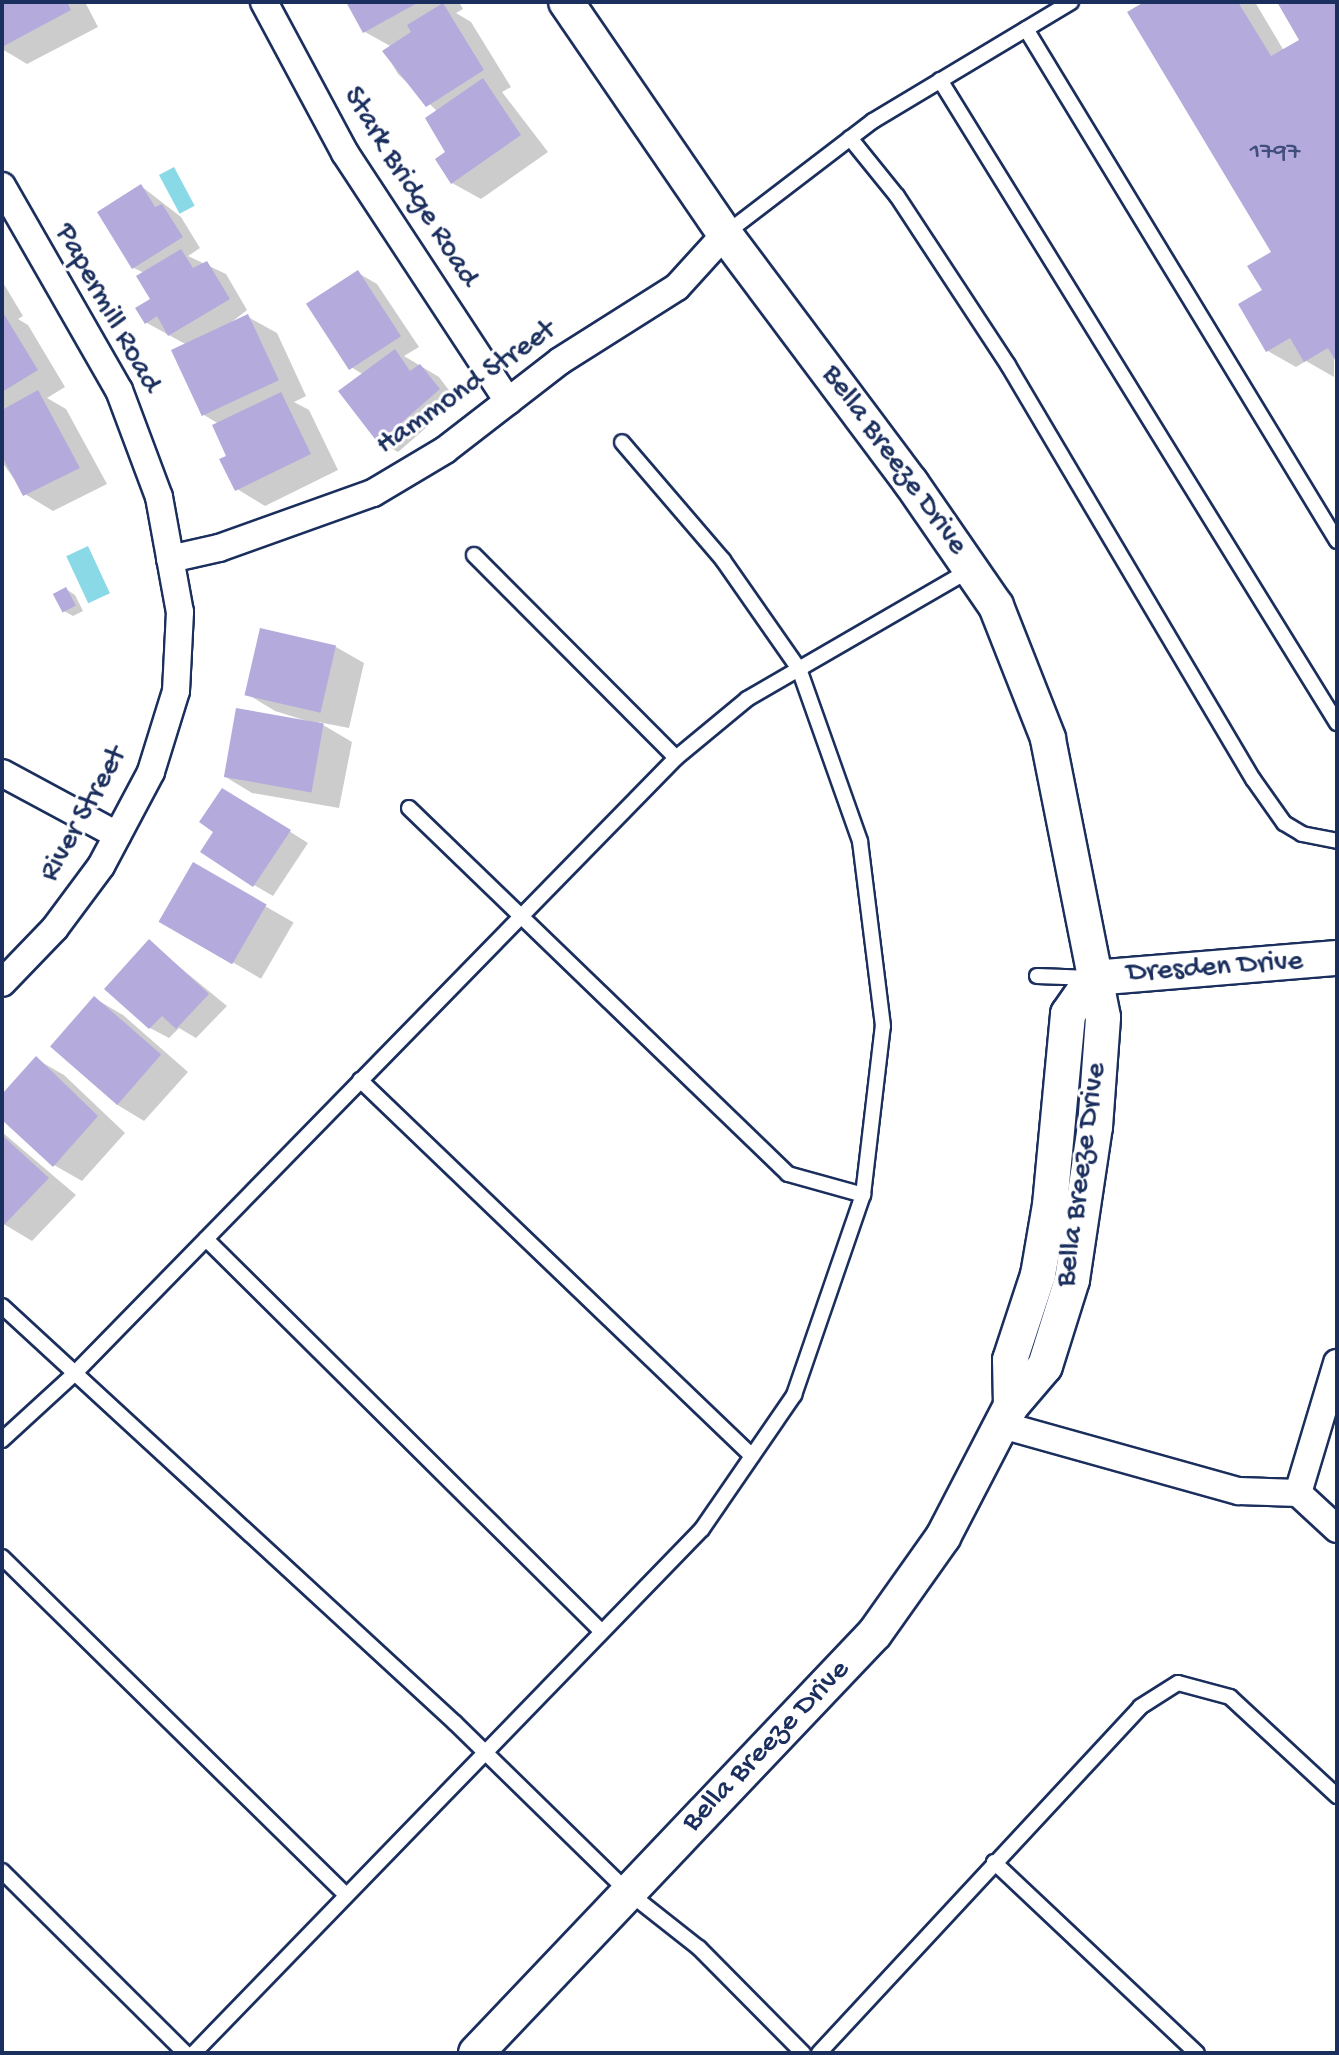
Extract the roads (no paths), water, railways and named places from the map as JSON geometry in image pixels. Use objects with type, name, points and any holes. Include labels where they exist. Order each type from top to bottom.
[{"type":"street","name":"Stark Bridge Road","points":[[264,2],[345,153],[508,401]]},
{"type":"street","name":"Bella Breeze Drive","points":[[476,2053],[875,1633],[943,1537],[1006,1416],[1010,1360],[1038,1275],[1050,1205],[1068,1014],[1093,978],[1048,738],[996,606],[725,234],[566,2]]},
{"type":"street","name":"Papermill Road","points":[[2,186],[119,390],[159,497],[170,559]]},
{"type":"street","name":"Hammond Street","points":[[170,559],[219,548],[373,493],[445,450],[560,361],[677,287],[725,234]]},
{"type":"street","name":"River Street","points":[[2,983],[55,928],[117,835],[151,772],[176,691],[180,612],[170,559]]},
{"type":"street","points":[[2,773],[117,835]]},
{"type":"street","name":"Dresden Drive","points":[[1093,978],[1337,958]]},
{"type":"street","points":[[1298,1493],[1337,1363]]},
{"type":"street","points":[[1006,1416],[1239,1491],[1298,1493],[1337,1529]]},
{"type":"lane","points":[[725,234],[850,138],[1071,2]]},
{"type":"lane","points":[[1026,29],[1337,541]]},
{"type":"lane","points":[[940,80],[1337,723]]},
{"type":"lane","points":[[850,138],[897,196],[1008,365],[1253,779],[1284,823],[1302,834],[1337,841]]},
{"type":"lane","points":[[194,2053],[702,1529],[794,1395],[863,1195],[883,1026],[860,841],[799,669],[723,560],[622,442]]},
{"type":"lane","points":[[474,555],[676,758]]},
{"type":"lane","points":[[2,1440],[75,1373],[676,758],[747,699],[971,569]]},
{"type":"lane","points":[[409,808],[518,917],[788,1174],[863,1195]]},
{"type":"lane","points":[[1037,976],[1093,978]]},
{"type":"lane","points":[[360,1080],[752,1456]]},
{"type":"lane","points":[[206,1239],[601,1631]]},
{"type":"lane","points":[[2,1306],[485,1750],[628,1892],[699,1948],[803,2053]]},
{"type":"lane","points":[[2,1557],[346,1895]]},
{"type":"lane","points":[[819,2053],[1140,1707],[1178,1683],[1230,1697],[1337,1796]]},
{"type":"lane","points":[[994,1862],[1197,2053]]},
{"type":"lane","points":[[2,1871],[185,2053]]},
{"type":"water","points":[[174,167],[195,206],[180,214],[159,175]]},
{"type":"water","points":[[88,546],[110,593],[88,603],[66,556]]}]
